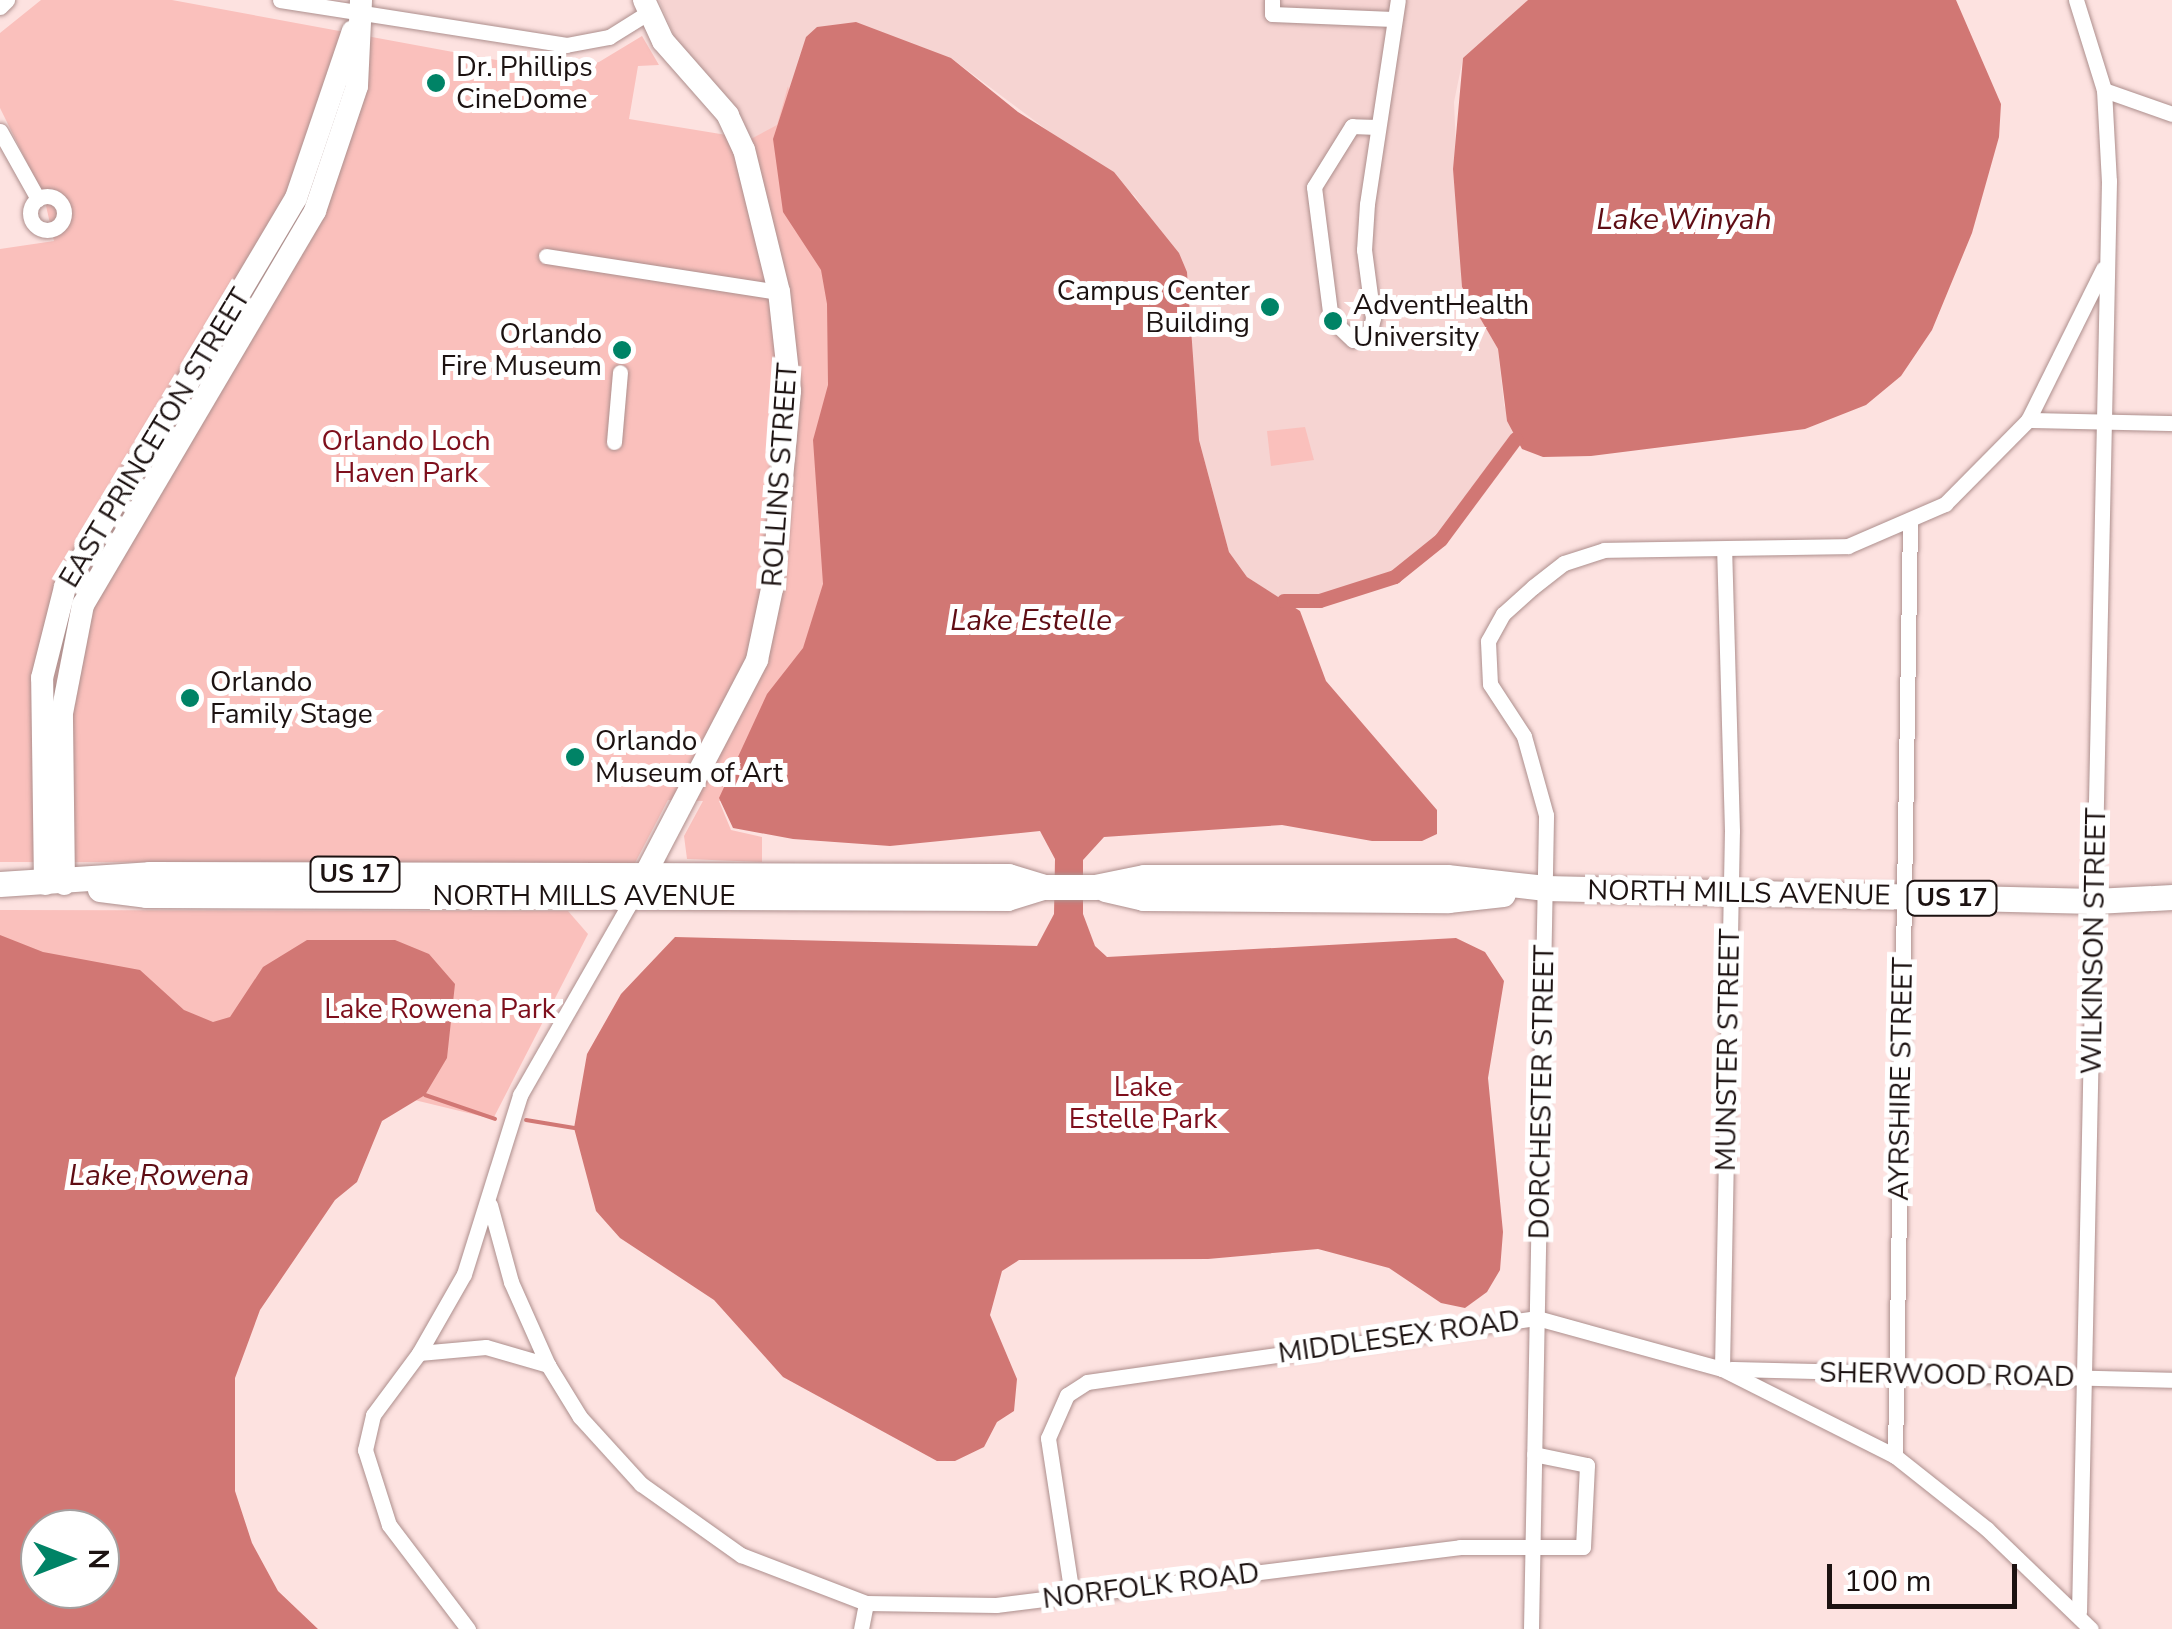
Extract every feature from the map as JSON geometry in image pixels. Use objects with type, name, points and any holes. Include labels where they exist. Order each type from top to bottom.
[{"type":"main road","name":"NORTH MILLS AVENUE","points":[[0,884],[54,884],[146,895],[1008,876],[1043,886],[1095,887],[1143,898],[1429,900],[1545,888],[2095,902],[2172,897]]},
{"type":"street","points":[[0,7],[7,0]]},
{"type":"street","points":[[280,0],[360,7],[566,46],[609,38],[646,6]]},
{"type":"street","points":[[1377,127],[1352,126],[1314,187],[1331,319],[1352,340],[1370,331],[1373,318],[1364,250],[1377,127],[1398,0]]},
{"type":"street","name":"WILKINSON STREET","points":[[2076,0],[2104,90],[2109,181],[2104,270],[2105,422],[2079,1612]]},
{"type":"street","name":"ROLLINS STREET","points":[[640,885],[725,732],[758,660],[767,622],[790,391],[779,292],[736,131],[678,62],[646,6]]},
{"type":"street","name":"EAST PRINCETON STREET","points":[[54,884],[62,713],[72,638],[100,568],[220,349],[296,198],[360,7]]},
{"type":"street","points":[[1272,7],[1392,18]]},
{"type":"street","points":[[2104,90],[2172,114]]},
{"type":"street","points":[[0,130],[38,198]]},
{"type":"street","points":[[546,256],[779,292]]},
{"type":"street","name":"WILKINSON STREET","points":[[1724,550],[1848,546],[1945,504],[2028,420],[2104,270]]},
{"type":"street","points":[[614,442],[620,372]]},
{"type":"street","points":[[2028,420],[2172,423]]},
{"type":"street","name":"AYRSHIRE STREET","points":[[1895,1456],[1910,522]]},
{"type":"street","name":"DORCHESTER STREET","points":[[1532,1629],[1545,888],[1540,775],[1524,736],[1490,684],[1485,662],[1503,614],[1564,563],[1604,550],[1724,550]]},
{"type":"street","name":"MUNSTER STREET","points":[[1722,1369],[1731,892],[1724,550]]},
{"type":"street","points":[[468,1629],[389,1525],[365,1450],[373,1415],[419,1353],[464,1274],[490,1205],[520,1095],[640,885]]},
{"type":"street","name":"NORFOLK ROAD","points":[[490,1205],[511,1282],[548,1365],[580,1417],[680,1517],[740,1556],[866,1603],[996,1605],[1460,1548],[1582,1547],[1587,1465],[1534,1454]]},
{"type":"street","name":"MIDDLESEX ROAD","points":[[1072,1595],[1048,1438],[1067,1394],[1088,1382],[1537,1318],[1722,1369],[1895,1456],[2079,1612],[2091,1629]]},
{"type":"street","points":[[419,1353],[486,1347],[548,1365]]},
{"type":"street","name":"SHERWOOD ROAD","points":[[1722,1369],[2172,1380]]},
{"type":"street","points":[[861,1629],[866,1603]]},
{"type":"shaded area","points":[[659,0],[1528,0],[1463,58],[1454,102],[1462,287],[1498,349],[1504,405],[1516,439],[1441,540],[1395,577],[1320,601],[1284,601],[1247,577],[1229,552],[1199,440],[1187,272],[1135,196],[951,58],[751,140],[733,103],[677,42]]},
{"type":"green space","name":"Orlando Loch Haven Park","points":[[41,0],[172,0],[556,71],[599,62],[642,36],[659,65],[638,66],[629,119],[751,139],[777,125],[788,86],[822,227],[855,554],[760,800],[719,801],[731,830],[762,837],[762,862],[687,859],[684,836],[703,801],[668,800],[635,863],[0,862],[0,249],[54,241],[44,197],[0,108],[0,33]]},
{"type":"green space","points":[[1305,427],[1314,460],[1271,466],[1267,431]]},
{"type":"green space","name":"Lake Rowena Park","points":[[0,910],[568,911],[588,934],[493,1119],[0,1000]]},
{"type":"water","name":"Lake Winyah","points":[[1528,0],[1956,0],[2001,104],[1999,137],[1972,233],[1932,330],[1901,376],[1866,405],[1805,429],[1591,456],[1543,457],[1522,449],[1507,421],[1498,349],[1462,287],[1453,169],[1463,58]]},
{"type":"water","name":"Lake Estelle","points":[[856,22],[951,58],[1018,112],[1114,172],[1179,253],[1187,272],[1199,440],[1229,552],[1247,577],[1300,611],[1326,681],[1437,810],[1437,834],[1422,841],[1372,841],[1282,825],[1104,837],[1083,860],[1083,914],[1095,946],[1107,957],[1456,938],[1485,952],[1504,981],[1488,1078],[1503,1232],[1500,1270],[1487,1292],[1465,1308],[1441,1303],[1389,1268],[1318,1249],[1208,1259],[1019,1260],[1002,1271],[990,1315],[1017,1379],[1014,1411],[997,1422],[984,1447],[955,1461],[937,1461],[783,1377],[714,1300],[620,1238],[596,1211],[574,1128],[587,1054],[621,994],[675,937],[1037,946],[1054,914],[1055,859],[1040,831],[890,846],[793,839],[733,828],[719,798],[767,694],[803,648],[823,584],[813,440],[828,385],[827,304],[821,270],[783,212],[773,139],[806,37],[817,27]]},
{"type":"water","name":"Lake Rowena","points":[[0,935],[43,952],[140,970],[184,1010],[213,1022],[230,1017],[263,967],[307,940],[395,940],[429,954],[455,984],[447,1058],[425,1095],[382,1121],[357,1182],[335,1200],[260,1310],[235,1378],[235,1491],[252,1543],[278,1591],[318,1629],[0,1629]]},
{"type":"waterway","points":[[1284,601],[1320,601],[1395,577],[1441,540],[1516,439]]},
{"type":"waterway","points":[[425,1095],[495,1119]]},
{"type":"waterway","points":[[526,1120],[574,1128]]},
{"type":"place","name":"Dr. Phillips CineDome","points":[[436,83]]},
{"type":"place","name":"Campus Center Building","points":[[1270,307]]},
{"type":"place","name":"AdventHealth University","points":[[1333,321]]},
{"type":"place","name":"Orlando Fire Museum","points":[[622,350]]},
{"type":"place","name":"Orlando Family Stage","points":[[190,698]]},
{"type":"place","name":"Orlando Museum of Art","points":[[575,757]]},
{"type":"park label","name":"Lake Estelle Park","points":[[1143,1103]]}]
